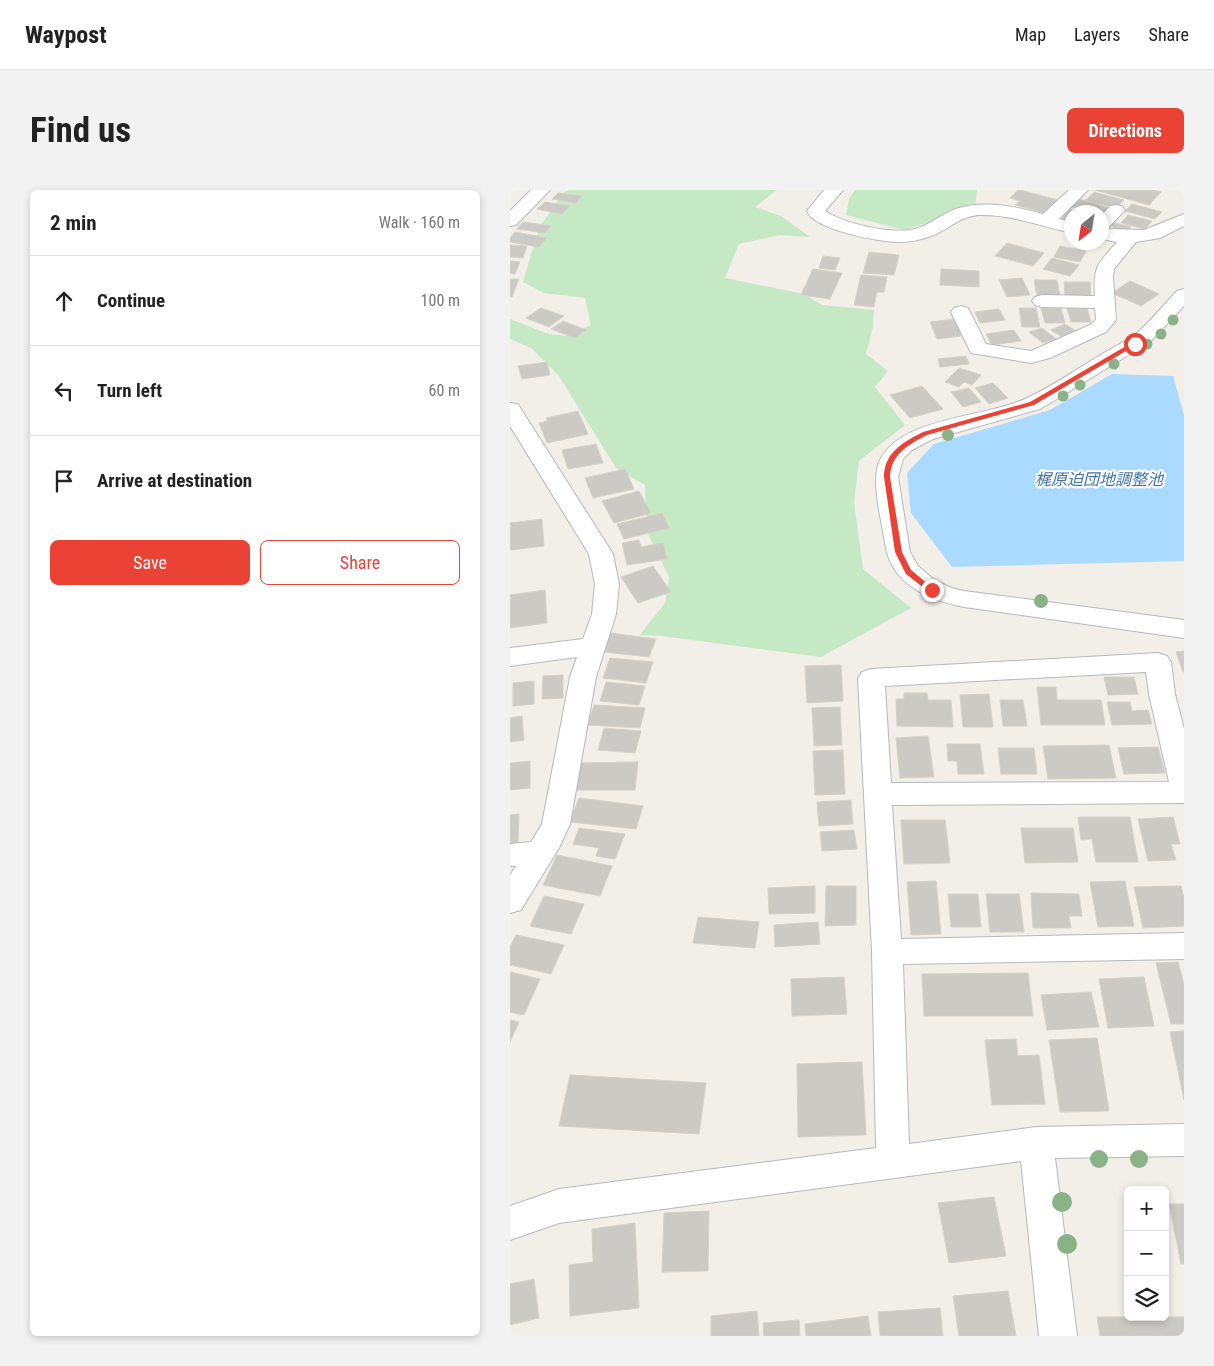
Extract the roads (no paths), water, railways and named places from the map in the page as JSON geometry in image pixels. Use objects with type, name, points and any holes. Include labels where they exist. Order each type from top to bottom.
[{"type":"street","points":[[510,221],[541,190]]},
{"type":"street","points":[[834,190],[816,211],[818,214],[826,220],[886,235],[921,234],[936,228],[961,212],[984,210],[1003,212],[1064,226]]},
{"type":"street","points":[[1046,222],[1079,190]]},
{"type":"street","points":[[1109,218],[1116,210]]},
{"type":"street","points":[[1109,235],[1130,238],[1154,234],[1184,219]]},
{"type":"street","points":[[961,312],[978,349],[1031,357],[1043,354],[1099,328],[1106,320],[1103,277],[1105,268],[1130,238]]},
{"type":"street","points":[[1184,295],[1144,337],[1055,392],[1032,404],[925,434],[910,441],[890,458],[887,466],[887,477],[898,552],[908,572],[932,590],[944,595],[964,599],[1184,629]]},
{"type":"street","points":[[1042,301],[1104,302]]},
{"type":"street","points":[[510,409],[601,554],[607,584],[604,614],[583,677],[556,824],[549,840],[539,852],[510,901]]},
{"type":"street","points":[[510,657],[594,646]]},
{"type":"street","points":[[893,1161],[886,952],[871,678],[1158,662],[1162,694],[1184,784]]},
{"type":"street","points":[[877,794],[1184,792]]},
{"type":"street","points":[[510,855],[539,852]]},
{"type":"street","points":[[886,952],[1184,946]]},
{"type":"street","points":[[510,1223],[559,1206],[1036,1143],[1184,1140]]},
{"type":"street","points":[[1036,1143],[1058,1336]]},
{"type":"water","name":"梶原迫団地調整池","points":[[1112,374],[1173,376],[1184,415],[1184,561],[952,567],[911,513],[907,473],[934,444],[1050,410]]}]
